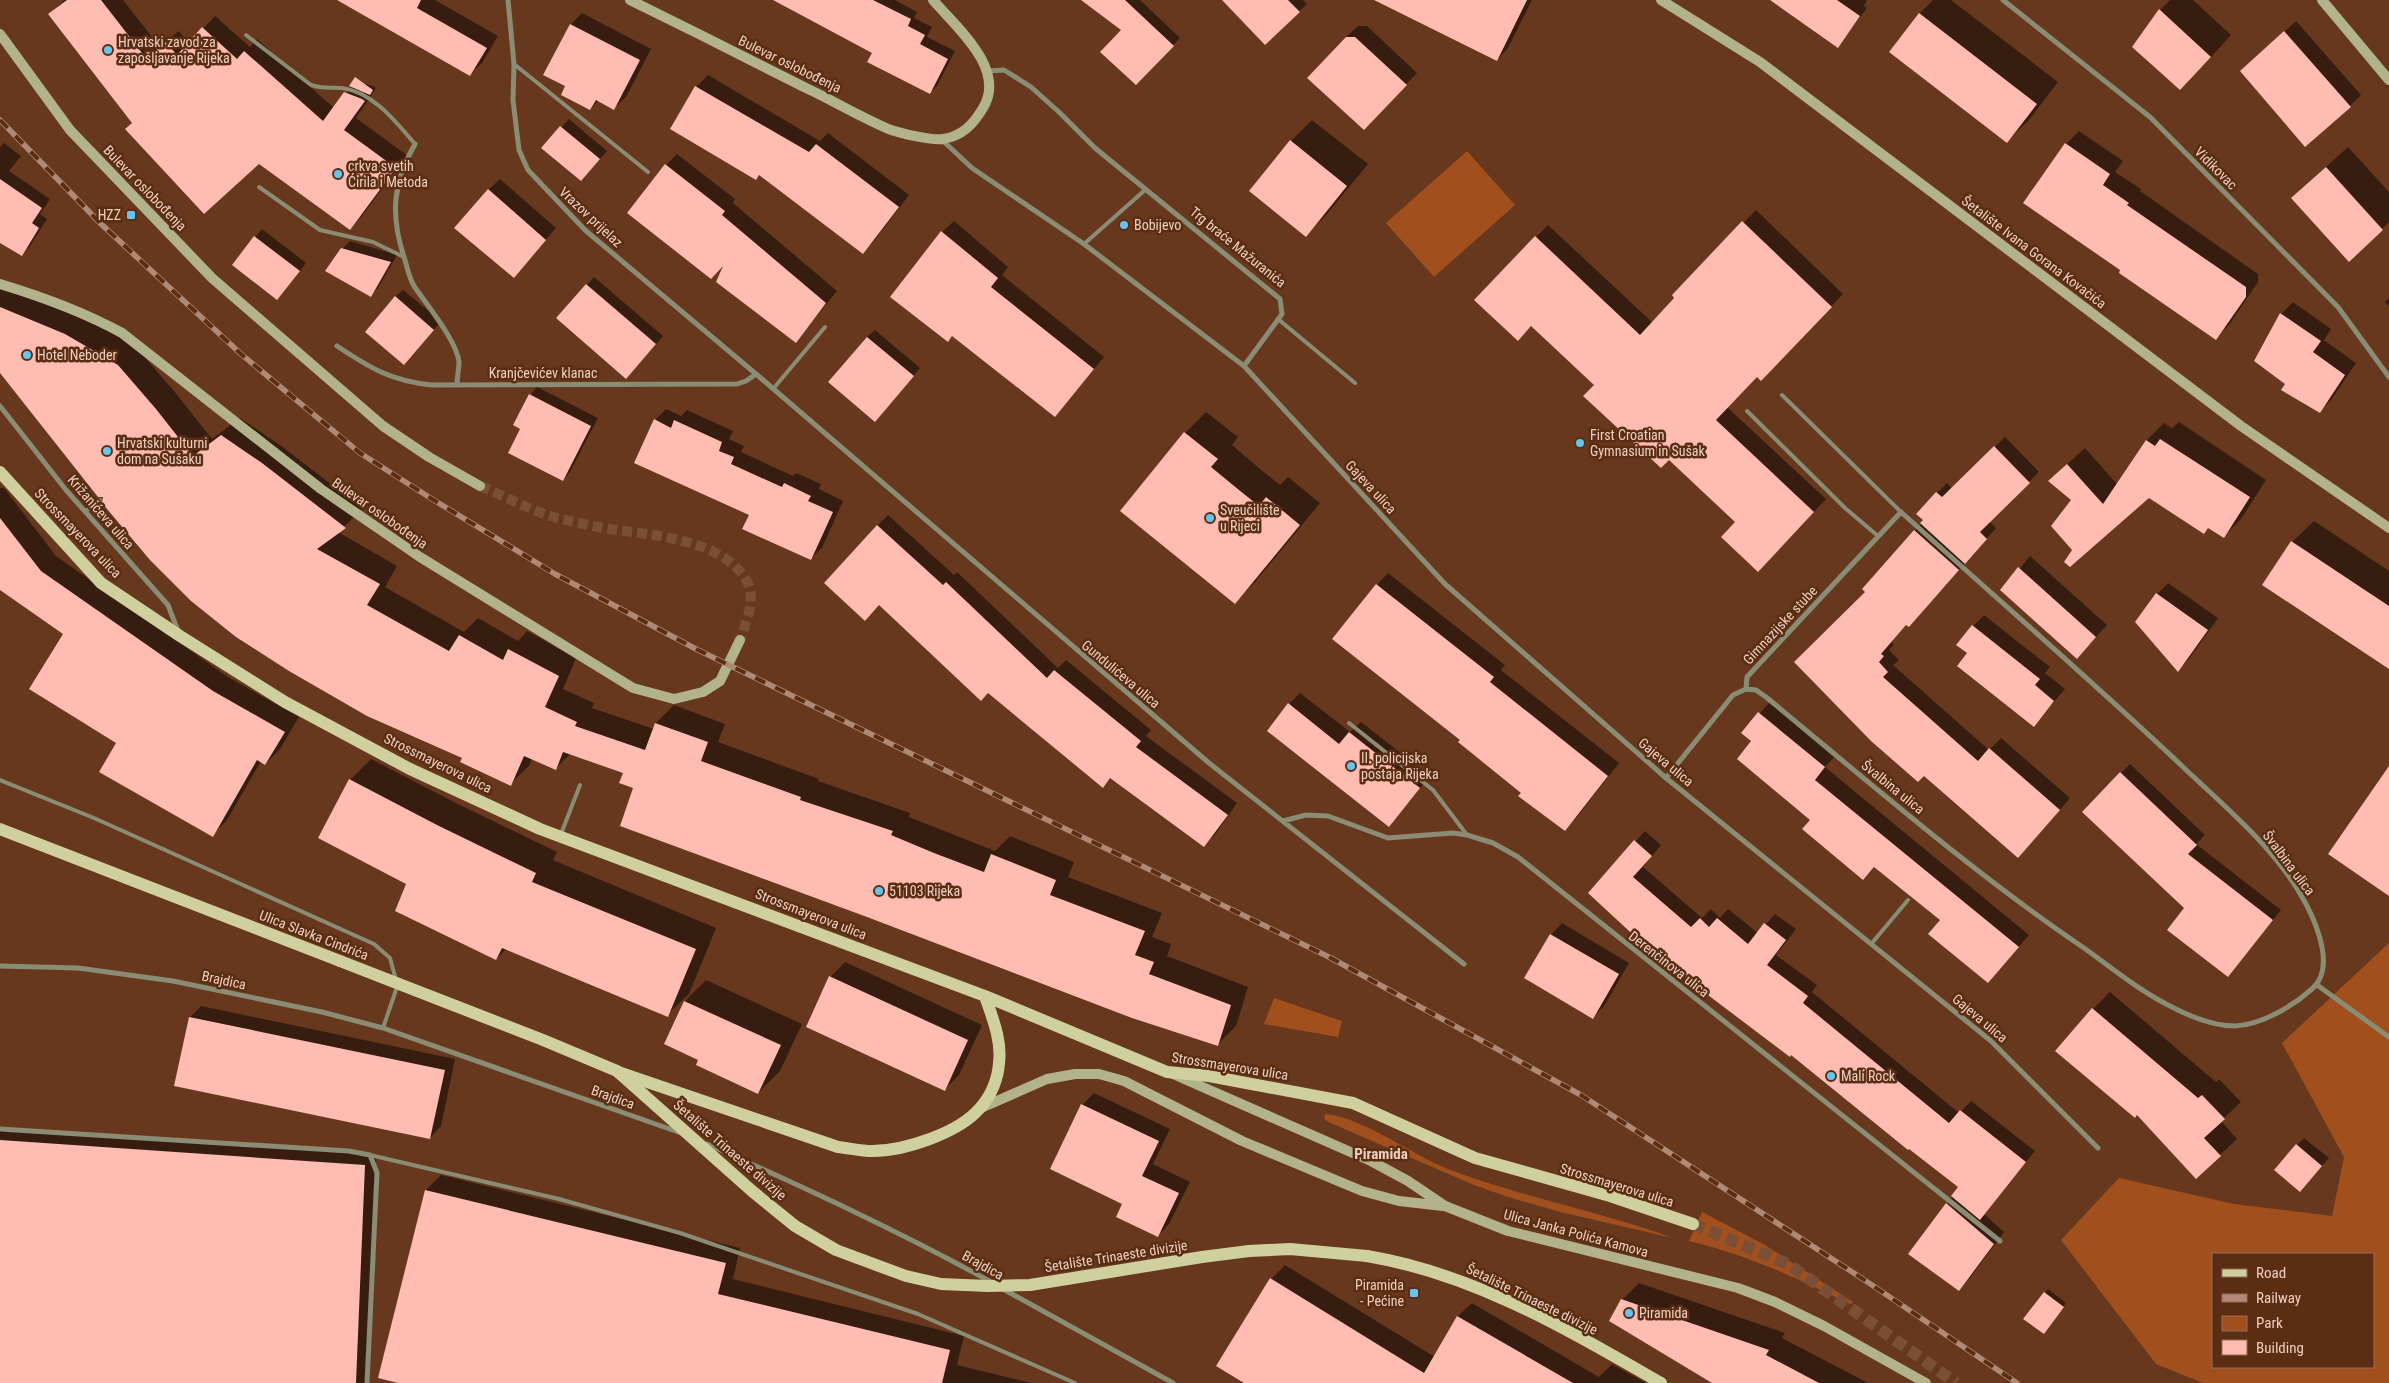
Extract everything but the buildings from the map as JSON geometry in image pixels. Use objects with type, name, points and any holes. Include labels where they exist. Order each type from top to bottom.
[{"type":"main road","name":"Strossmayerova ulica","points":[[0,472],[102,583],[180,636],[285,702],[410,769],[560,836],[985,996],[1167,1072],[1202,1075],[1353,1103],[1475,1158],[1610,1196],[1692,1224]]},
{"type":"main road","name":"Ulica Slavka Cindrića","points":[[0,829],[543,1040],[617,1071],[838,1147],[872,1151],[912,1145],[952,1130],[980,1109]]},
{"type":"main road","points":[[980,1109],[994,1086],[1000,1062],[998,1038],[985,996]]},
{"type":"main road","name":"Šetalište Trinaeste divizije","points":[[617,1071],[752,1191],[795,1226],[836,1250],[906,1276],[941,1284],[1030,1285],[1249,1251],[1290,1249],[1367,1256],[1431,1270],[1468,1283],[1547,1320],[1661,1383]]},
{"type":"street","name":"Vrazov prijelaz","points":[[508,0],[514,64],[513,100],[519,150],[528,170],[585,230],[773,389]]},
{"type":"street","name":"Bulevar oslobođenja","points":[[630,0],[892,130],[941,140]]},
{"type":"street","points":[[933,0],[976,50],[987,71],[989,94],[974,124],[961,133],[941,140],[972,168],[1084,244],[1244,366],[1278,319]]},
{"type":"street","name":"Šetalište Ivana Gorana Kovačića","points":[[1661,0],[1760,62],[2240,426],[2389,528]]},
{"type":"street","name":"Vidikovac","points":[[2003,0],[2150,117],[2338,307],[2389,377]]},
{"type":"street","points":[[2322,0],[2389,80]]},
{"type":"street","name":"Bulevar oslobođenja","points":[[0,34],[70,130],[212,278],[383,426],[429,457],[480,486]]},
{"type":"street","name":"Trg braće Mažuranića","points":[[987,71],[1004,70],[1014,75],[1059,112],[1095,148],[1280,299],[1283,307],[1282,314],[1278,319]]},
{"type":"street","points":[[415,144],[402,166],[395,199],[394,209],[399,243],[413,284],[448,334],[459,360],[457,385]]},
{"type":"street","name":"Bulevar oslobođenja","points":[[0,284],[50,299],[94,317],[122,332],[321,489],[397,542],[633,688],[674,699],[703,692],[720,681],[740,640]]},
{"type":"street","name":"Kranjčevićev klanac","points":[[337,346],[377,372],[415,384],[737,384],[746,381],[756,374]]},
{"type":"street","name":"Gajeva ulica","points":[[1244,366],[1446,584],[1666,778],[1991,1041],[2098,1148]]},
{"type":"street","name":"Gundulićeva ulica","points":[[773,389],[1156,718],[1464,964]]},
{"type":"street","name":"Križanićeva ulica","points":[[0,406],[85,512],[168,606],[180,636]]},
{"type":"street","name":"Gimnazijske stube","points":[[1666,778],[1733,695],[1746,689],[1747,677],[1901,512]]},
{"type":"street","name":"Švalbina ulica","points":[[1746,689],[1756,690],[1766,697],[1928,830],[2050,925],[2168,1006],[2195,1018],[2236,1026],[2255,1022],[2286,1008],[2317,986],[2323,976],[2324,965],[2318,930],[2295,885],[2253,833],[2128,715],[1901,512]]},
{"type":"street","name":"Derenčinova ulica","points":[[1283,821],[1306,815],[1328,816],[1388,838],[1453,833],[1493,843],[1518,857],[2000,1241]]},
{"type":"street","name":"Brajdica","points":[[0,966],[78,968],[173,981],[322,1012],[383,1028],[684,1134],[808,1190],[935,1251],[1173,1383]]},
{"type":"street","points":[[2317,986],[2389,1037]]},
{"type":"street","name":"Ulica Janka Polića Kamova","points":[[1167,1072],[1371,1161],[1408,1180],[1445,1206],[1508,1231],[1738,1288],[1775,1302],[1824,1326],[1926,1383]]},
{"type":"street","points":[[980,1109],[1047,1079],[1076,1074],[1099,1074],[1124,1081],[1242,1141],[1362,1191],[1399,1201],[1445,1206]]},
{"type":"street","points":[[0,1129],[349,1151],[370,1155],[377,1174],[367,1383]]},
{"type":"lane","points":[[246,35],[311,85],[322,88],[343,88],[384,109],[415,144]]},
{"type":"lane","points":[[514,64],[648,172]]},
{"type":"lane","points":[[259,187],[320,230],[373,242],[404,257]]},
{"type":"lane","points":[[1084,244],[1145,190]]},
{"type":"lane","points":[[1278,319],[1355,383]]},
{"type":"lane","points":[[773,389],[825,328]]},
{"type":"lane","points":[[1782,395],[1901,512]]},
{"type":"lane","points":[[1747,411],[1845,508],[1878,536]]},
{"type":"lane","points":[[85,512],[100,500]]},
{"type":"lane","points":[[1349,723],[1433,790],[1466,835]]},
{"type":"lane","points":[[0,780],[94,818],[374,944],[390,958],[395,973],[397,990],[383,1028]]},
{"type":"lane","points":[[560,836],[580,785]]},
{"type":"lane","points":[[1872,943],[1908,900]]},
{"type":"lane","points":[[370,1155],[559,1199],[680,1233],[918,1314],[1075,1383]]},
{"type":"green space","points":[[1467,151],[1515,205],[1434,277],[1386,223]]},
{"type":"green space","points":[[2389,943],[2389,1383],[2203,1383],[2156,1364],[2061,1240],[2119,1178],[2234,1204],[2332,1216],[2344,1157],[2282,1043]]},
{"type":"green space","points":[[1274,998],[1342,1021],[1338,1037],[1264,1024]]},
{"type":"green space","points":[[1327,1114],[1358,1123],[1448,1169],[1673,1238],[1560,1212],[1474,1185],[1333,1124],[1325,1120],[1324,1115]]},
{"type":"green space","points":[[1702,1212],[1765,1245],[1853,1302],[1852,1304],[1751,1260],[1689,1241]]},
{"type":"tunnel","points":[[480,486],[557,518],[603,528],[684,541],[719,555],[734,565],[745,578],[751,593],[750,609],[740,640]]},
{"type":"tunnel","points":[[1693,1224],[1788,1264],[1956,1383]]},
{"type":"railway","points":[[0,120],[100,223],[241,354],[360,453],[432,499],[555,574],[696,649],[1329,957],[1581,1095],[1869,1283],[2017,1383]]},
{"type":"place","name":"Hrvatski zavod za zapošljavanje Rijeka","points":[[108,50]]},
{"type":"place","name":"crkva svetih Ćirila i Metoda","points":[[338,174]]},
{"type":"place","name":"HZZ","points":[[131,215]]},
{"type":"place","name":"Bobijevo","points":[[1124,225]]},
{"type":"place","name":"Hotel Neboder","points":[[27,355]]},
{"type":"place","name":"First Croatian Gymnasium in Sušak","points":[[1580,443]]},
{"type":"place","name":"Hrvatski kulturni dom na Sušaku","points":[[107,451]]},
{"type":"place","name":"Sveučilište u Rijeci","points":[[1210,518]]},
{"type":"place","name":"II. policijska postaja Rijeka","points":[[1351,766]]},
{"type":"place","name":"51103 Rijeka","points":[[879,891]]},
{"type":"place","name":"Mali Rock","points":[[1831,1076]]},
{"type":"place","name":"Piramida - Pećine","points":[[1414,1293]]},
{"type":"place","name":"Piramida","points":[[1629,1313]]},
{"type":"district","name":"Piramida","points":[[1381,1154]]}]
